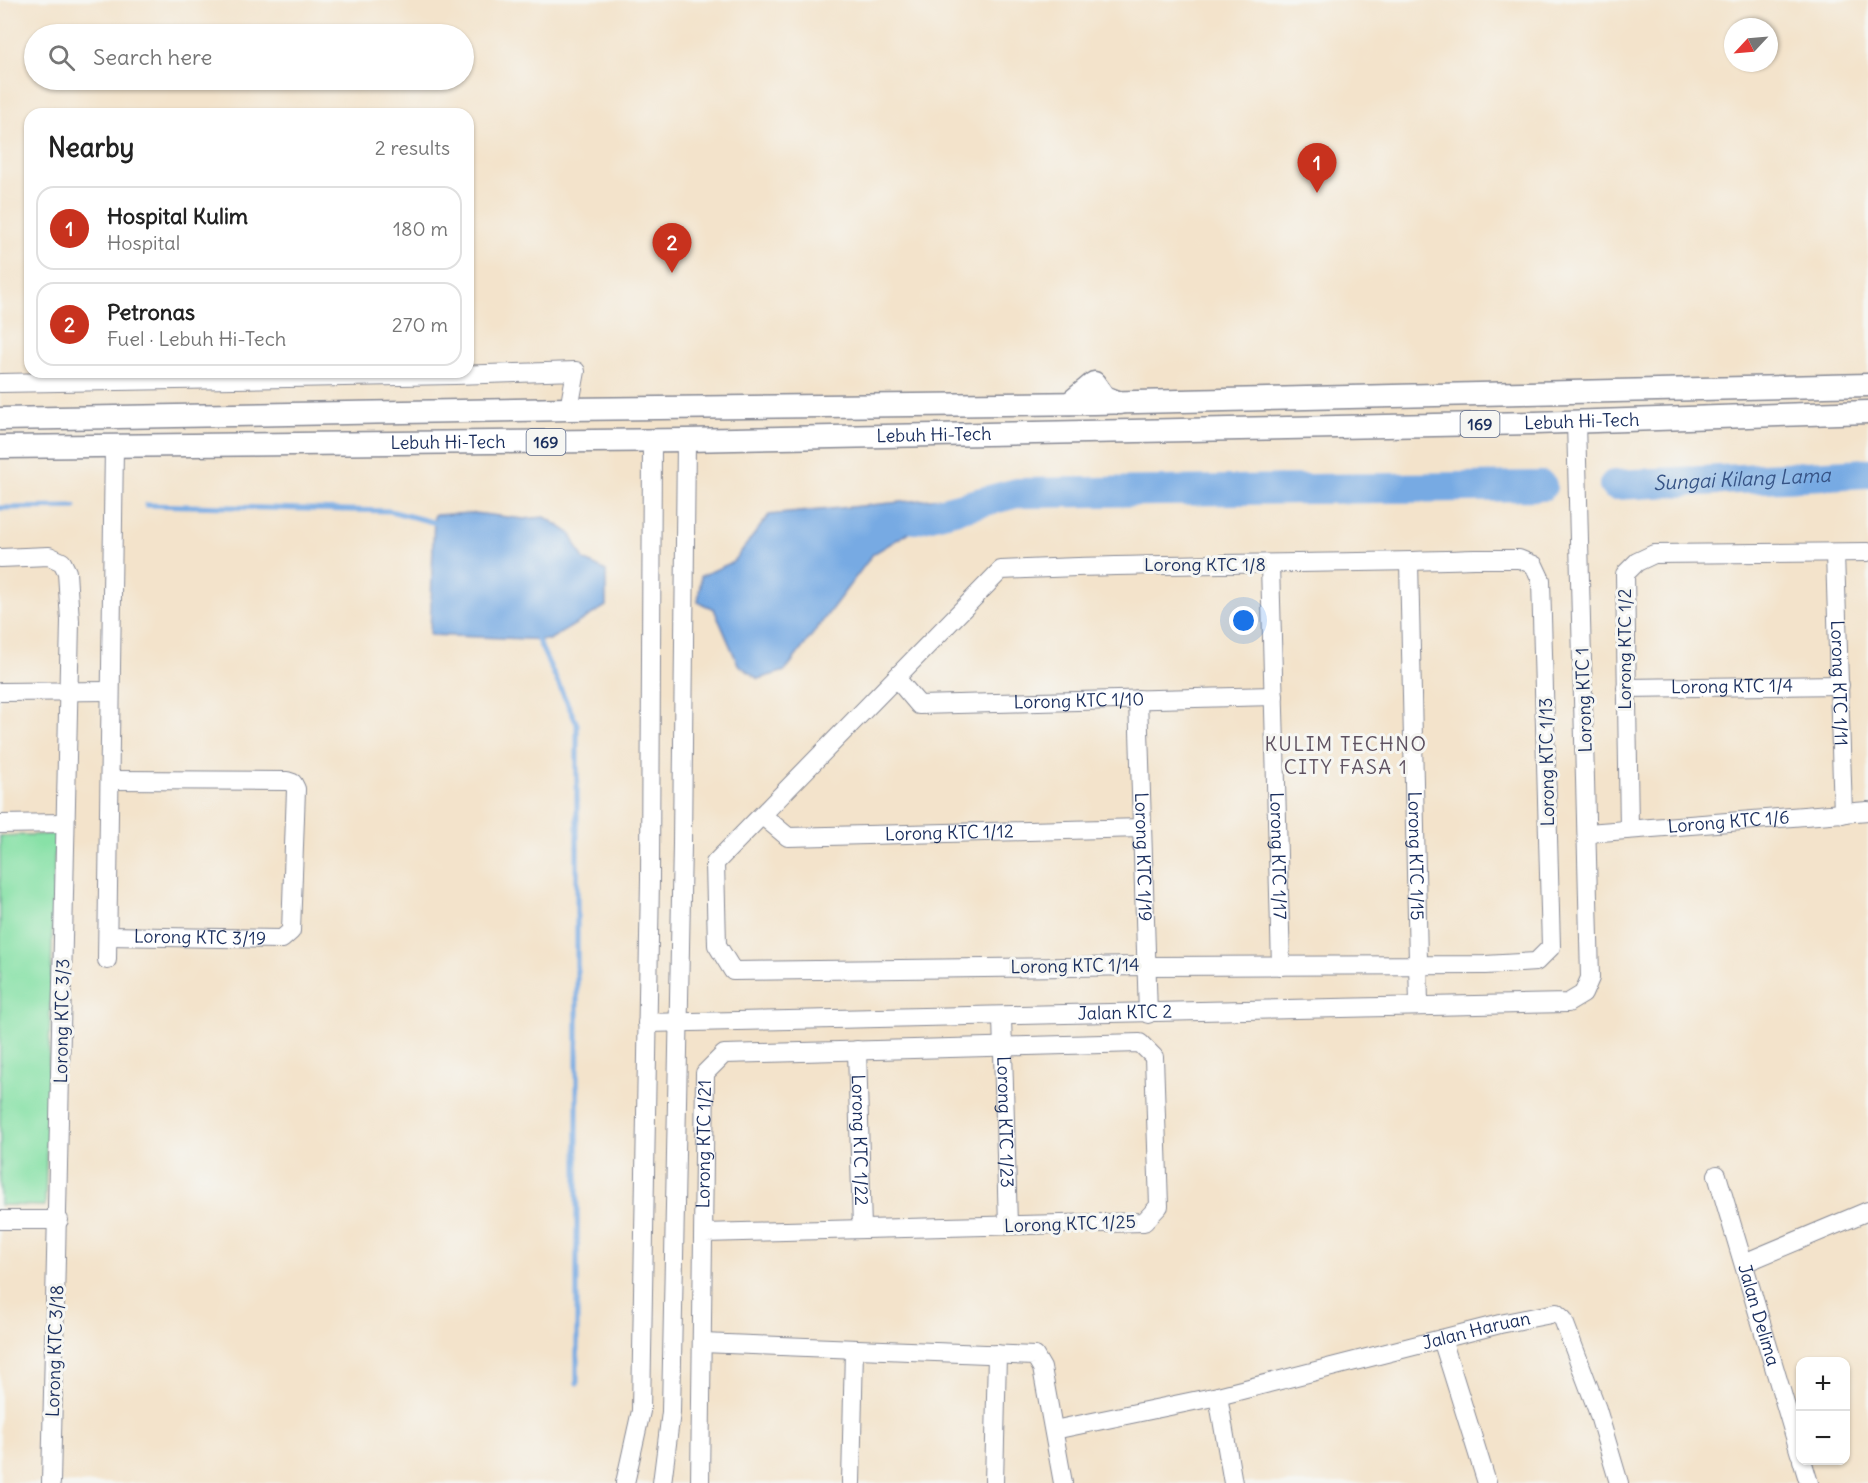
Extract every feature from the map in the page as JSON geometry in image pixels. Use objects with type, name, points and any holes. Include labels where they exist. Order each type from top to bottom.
[{"type":"main road","points":[[1070,403],[1094,383],[1104,397],[1120,403]]},
{"type":"main road","name":"Lebuh Hi-Tech","points":[[0,419],[569,409],[1120,403],[1868,385]]},
{"type":"main road","points":[[1092,432],[1093,403]]},
{"type":"main road","name":"Lebuh Hi-Tech","points":[[0,447],[687,440],[1576,421],[1868,412]]},
{"type":"street","points":[[474,374],[576,371],[569,409]]},
{"type":"street","points":[[0,383],[284,378]]},
{"type":"street","name":"Lorong KTC 1","points":[[1576,421],[1590,978]]},
{"type":"street","points":[[625,1483],[641,1411],[652,440]]},
{"type":"street","points":[[662,1483],[671,1412],[687,440]]},
{"type":"street","points":[[107,960],[114,447]]},
{"type":"street","name":"Lorong KTC 1/2","points":[[1629,830],[1625,574],[1637,562],[1654,554],[1868,552]]},
{"type":"street","name":"Lorong KTC 1/11","points":[[1835,553],[1843,814]]},
{"type":"street","name":"Lorong KTC 3/3","points":[[0,558],[49,556],[62,562],[67,572],[70,621],[66,692],[58,1220]]},
{"type":"street","name":"Lorong KTC 1/13","points":[[1409,562],[1519,559],[1534,565],[1541,580],[1551,947],[1536,962],[1417,965]]},
{"type":"street","name":"Lorong KTC 1/8","points":[[897,678],[1001,570],[1111,564],[1270,565],[1409,562]]},
{"type":"street","name":"Lorong KTC 1/15","points":[[1409,562],[1419,1005]]},
{"type":"street","name":"Lorong KTC 1/17","points":[[1270,565],[1281,966]]},
{"type":"street","points":[[763,816],[897,678]]},
{"type":"street","name":"Lorong KTC 1/10","points":[[897,678],[919,705],[1274,696]]},
{"type":"street","name":"Lorong KTC 1/4","points":[[1626,688],[1840,685]]},
{"type":"street","points":[[0,692],[109,691]]},
{"type":"street","name":"Lorong KTC 1/19","points":[[1138,699],[1148,1014]]},
{"type":"street","name":"Lorong KTC 3/19","points":[[108,936],[282,939],[291,931],[296,789],[293,783],[110,780]]},
{"type":"street","name":"Lorong KTC 1/6","points":[[1588,832],[1868,811]]},
{"type":"street","name":"Lorong KTC 1/14","points":[[763,816],[715,862],[717,945],[733,971],[1417,965]]},
{"type":"street","name":"Lorong KTC 1/12","points":[[763,816],[788,837],[1142,828]]},
{"type":"street","points":[[0,824],[65,822]]},
{"type":"street","name":"Jalan KTC 2","points":[[647,1023],[1148,1014],[1419,1005],[1568,1003],[1583,994],[1590,978]]},
{"type":"street","name":"Lorong KTC 1/23","points":[[1002,1017],[1008,1226]]},
{"type":"street","name":"Lorong KTC 1/25","points":[[704,1233],[1144,1222],[1159,1206],[1154,1057],[1140,1043],[1002,1047]]},
{"type":"street","name":"Lorong KTC 1/21","points":[[700,1483],[705,1073],[724,1054],[1002,1047]]},
{"type":"street","name":"Lorong KTC 1/22","points":[[857,1050],[862,1229]]},
{"type":"street","name":"Jalan Delima","points":[[1717,1175],[1796,1440]]},
{"type":"street","points":[[1744,1263],[1868,1211]]},
{"type":"street","points":[[0,1220],[58,1220]]},
{"type":"street","name":"Lorong KTC 3/18","points":[[51,1483],[58,1220]]},
{"type":"street","name":"Jalan Haruan","points":[[1054,1430],[1218,1396],[1442,1338],[1556,1313],[1560,1315],[1597,1409],[1619,1483]]},
{"type":"street","points":[[1442,1338],[1487,1483]]},
{"type":"street","points":[[702,1343],[1035,1356],[1042,1368],[1063,1483]]},
{"type":"street","points":[[851,1483],[854,1349]]},
{"type":"street","points":[[994,1483],[998,1354]]},
{"type":"street","points":[[1218,1396],[1233,1483]]},
{"type":"street","points":[[1803,1465],[1809,1483]]},
{"type":"green space","points":[[55,834],[45,1206],[0,1205],[0,836]]},
{"type":"water","points":[[951,497],[954,517],[918,527],[873,554],[785,671],[758,679],[738,664],[714,609],[698,602],[701,576],[733,562],[769,515]]},
{"type":"water","points":[[474,513],[524,519],[545,517],[570,533],[584,560],[606,571],[606,606],[549,640],[430,635],[434,515]]},
{"type":"waterway","name":"Sungai Kilang Lama","points":[[1614,485],[1868,473]]},
{"type":"waterway","points":[[915,519],[1017,493],[1542,486]]},
{"type":"waterway","points":[[146,505],[390,511],[440,524]]},
{"type":"waterway","points":[[0,508],[75,507]]},
{"type":"waterway","points":[[535,634],[577,724],[577,1383]]},
{"type":"place","name":"Hospital Kulim","points":[[1317,193]]},
{"type":"place","name":"Petronas","points":[[672,273]]},
{"type":"district","name":"KULIM TECHNO CITY FASA 1","points":[[1346,756]]}]
